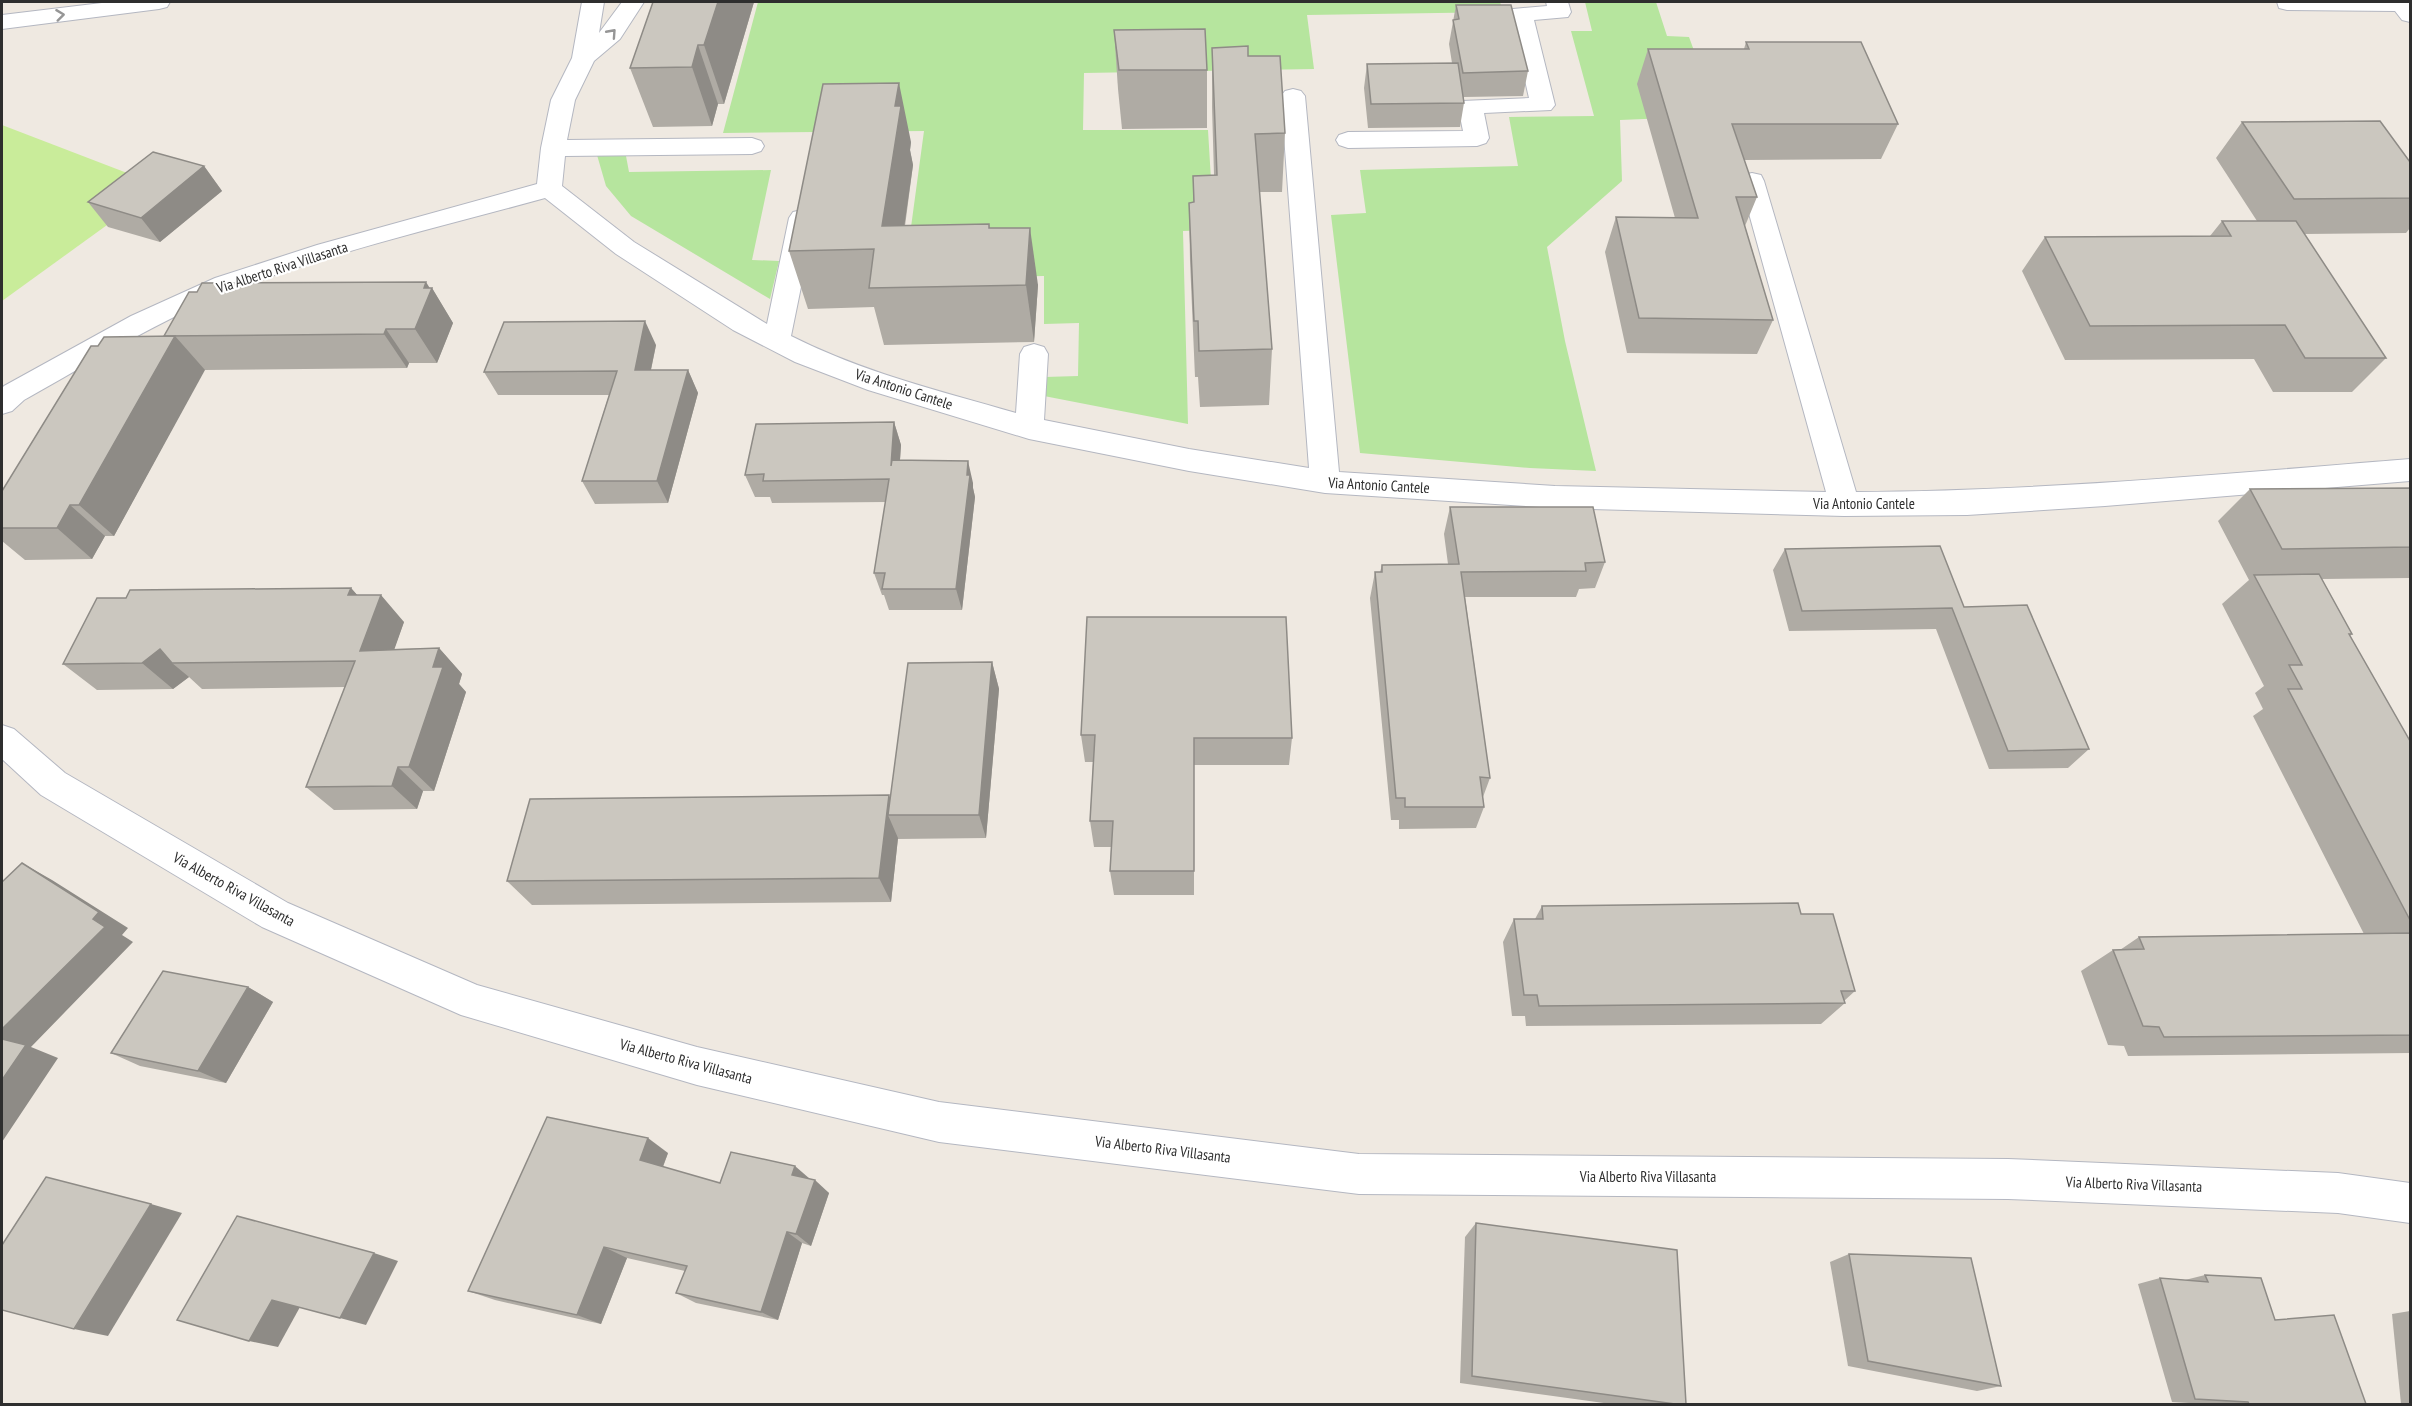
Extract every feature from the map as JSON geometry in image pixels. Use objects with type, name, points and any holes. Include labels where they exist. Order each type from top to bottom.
[{"type":"street","points":[[2,22],[159,2]]},
{"type":"street","points":[[549,189],[553,148],[563,100],[584,58],[592,2]]},
{"type":"street","points":[[584,58],[612,34],[633,2]]},
{"type":"street","points":[[1348,140],[1477,138],[1470,106],[1543,105],[1521,14],[1560,12],[1557,2]]},
{"type":"street","points":[[2287,3],[2401,4],[2410,15]]},
{"type":"street","points":[[1293,96],[1325,482]]},
{"type":"street","points":[[553,148],[752,146]]},
{"type":"street","points":[[1752,180],[1844,504]]},
{"type":"street","name":"Via Antonio Cantele","points":[[549,189],[624,248],[743,323],[805,355],[878,383],[1029,428],[1189,460],[1325,482],[1555,497],[1844,504],[1967,503],[2105,495],[2410,470]]},
{"type":"street","name":"Via Alberto Riva Villasanta","points":[[2,404],[14,393],[141,323],[224,284],[326,251],[549,189]]},
{"type":"street","points":[[777,340],[808,190]]},
{"type":"street","points":[[1029,428],[1034,354]]},
{"type":"street","name":"Via Alberto Riva Villasanta","points":[[2,739],[53,784],[275,915],[474,1002],[697,1066],[939,1122],[1359,1174],[2008,1179],[2338,1193],[2410,1203]]},
{"type":"green space","points":[[758,2],[1500,2],[1503,12],[1307,15],[1314,69],[1084,73],[1083,130],[1208,130],[1214,230],[1183,231],[1188,424],[1044,396],[1045,377],[1078,376],[1079,323],[1044,324],[1044,276],[904,279],[924,131],[723,133]]},
{"type":"green space","points":[[1585,2],[1656,2],[1667,36],[1689,37],[1704,78],[1692,117],[1620,120],[1622,181],[1547,247],[1565,341],[1596,471],[1530,468],[1360,453],[1331,215],[1366,213],[1360,170],[1518,166],[1509,117],[1594,116],[1571,31],[1592,31]]},
{"type":"green space","points":[[2,125],[161,186],[2,301]]},
{"type":"green space","points":[[597,155],[626,156],[629,172],[771,170],[752,260],[779,261],[770,299],[631,216],[606,186]]},
{"type":"building","points":[[653,2],[718,2],[704,45],[698,45],[692,67],[630,68]]},
{"type":"building","points":[[1456,5],[1511,5],[1528,71],[1463,73],[1453,20],[1459,19]]},
{"type":"building","points":[[1205,29],[1207,70],[1119,70],[1114,30]]},
{"type":"building","points":[[1746,42],[1861,42],[1898,124],[1732,124],[1757,197],[1736,197],[1773,320],[1639,318],[1616,217],[1698,218],[1648,49],[1749,49]]},
{"type":"building","points":[[1248,46],[1248,56],[1280,56],[1285,133],[1255,134],[1272,349],[1199,351],[1198,321],[1194,321],[1189,203],[1194,202],[1193,176],[1217,175],[1212,48]]},
{"type":"building","points":[[1458,63],[1464,103],[1371,104],[1367,64]]},
{"type":"building","points":[[899,83],[895,106],[901,106],[882,226],[989,224],[989,228],[1030,228],[1026,285],[869,288],[874,249],[789,251],[823,84]]},
{"type":"building","points":[[2380,121],[2410,162],[2410,198],[2294,199],[2242,122]]},
{"type":"building","points":[[153,152],[204,166],[141,218],[88,202]]},
{"type":"building","points":[[2222,221],[2296,221],[2386,358],[2305,358],[2285,325],[2090,326],[2045,237],[2231,236]]},
{"type":"building","points":[[426,282],[424,288],[432,288],[415,329],[386,329],[384,334],[164,336],[189,292],[197,292],[202,283]]},
{"type":"building","points":[[645,321],[635,370],[688,370],[657,481],[582,481],[617,371],[484,372],[504,322]]},
{"type":"building","points":[[175,336],[79,505],[70,505],[57,528],[2,528],[2,491],[91,346],[98,346],[104,337]]},
{"type":"building","points":[[894,422],[891,466],[892,460],[968,461],[967,475],[970,475],[956,589],[882,589],[885,573],[874,573],[889,479],[763,481],[764,474],[745,475],[756,424]]},
{"type":"building","points":[[2410,488],[2410,547],[2282,549],[2250,489]]},
{"type":"building","points":[[1450,507],[1593,507],[1605,562],[1585,563],[1586,571],[1461,572],[1490,778],[1480,777],[1484,807],[1405,807],[1405,798],[1396,798],[1375,572],[1382,572],[1382,565],[1459,564]]},
{"type":"building","points":[[1940,546],[1964,607],[2027,605],[2089,749],[2008,751],[1952,608],[1802,611],[1785,549]]},
{"type":"building","points":[[2319,574],[2352,634],[2349,634],[2410,741],[2410,920],[2288,689],[2302,689],[2289,665],[2302,665],[2254,575]]},
{"type":"building","points":[[351,588],[348,595],[381,595],[360,651],[439,648],[433,667],[443,667],[409,767],[398,767],[392,786],[306,787],[355,661],[172,663],[160,649],[142,663],[63,664],[97,598],[126,598],[130,590]]},
{"type":"building","points":[[1087,617],[1286,617],[1292,738],[1194,738],[1194,871],[1110,871],[1113,821],[1090,821],[1095,735],[1081,735]]},
{"type":"building","points":[[992,662],[979,815],[888,815],[908,663]]},
{"type":"building","points":[[889,795],[879,878],[507,881],[530,799]]},
{"type":"building","points":[[22,863],[99,912],[93,919],[105,927],[2,1029],[2,882]]},
{"type":"building","points":[[1798,903],[1801,914],[1833,914],[1855,991],[1841,991],[1845,1003],[1539,1006],[1537,995],[1524,995],[1514,919],[1543,919],[1542,906]]},
{"type":"building","points":[[2410,933],[2410,1035],[2164,1037],[2159,1027],[2143,1026],[2113,950],[2144,949],[2139,937]]},
{"type":"building","points":[[163,971],[248,987],[198,1071],[111,1053]]},
{"type":"building","points":[[2,1039],[26,1045],[2,1080]]},
{"type":"building","points":[[547,1117],[648,1138],[640,1160],[720,1183],[731,1152],[795,1166],[792,1175],[815,1180],[796,1234],[787,1232],[761,1312],[676,1293],[687,1266],[604,1247],[577,1315],[468,1291]]},
{"type":"building","points":[[46,1177],[151,1204],[74,1329],[2,1310],[2,1245]]},
{"type":"building","points":[[237,1216],[374,1253],[340,1318],[272,1300],[249,1341],[177,1320]]},
{"type":"building","points":[[1476,1223],[1677,1250],[1686,1404],[1472,1376]]},
{"type":"building","points":[[1849,1254],[1971,1258],[2001,1386],[1868,1361]]},
{"type":"building","points":[[2205,1275],[2261,1278],[2275,1320],[2334,1315],[2366,1404],[2249,1404],[2248,1402],[2195,1399],[2160,1278],[2208,1282]]}]
